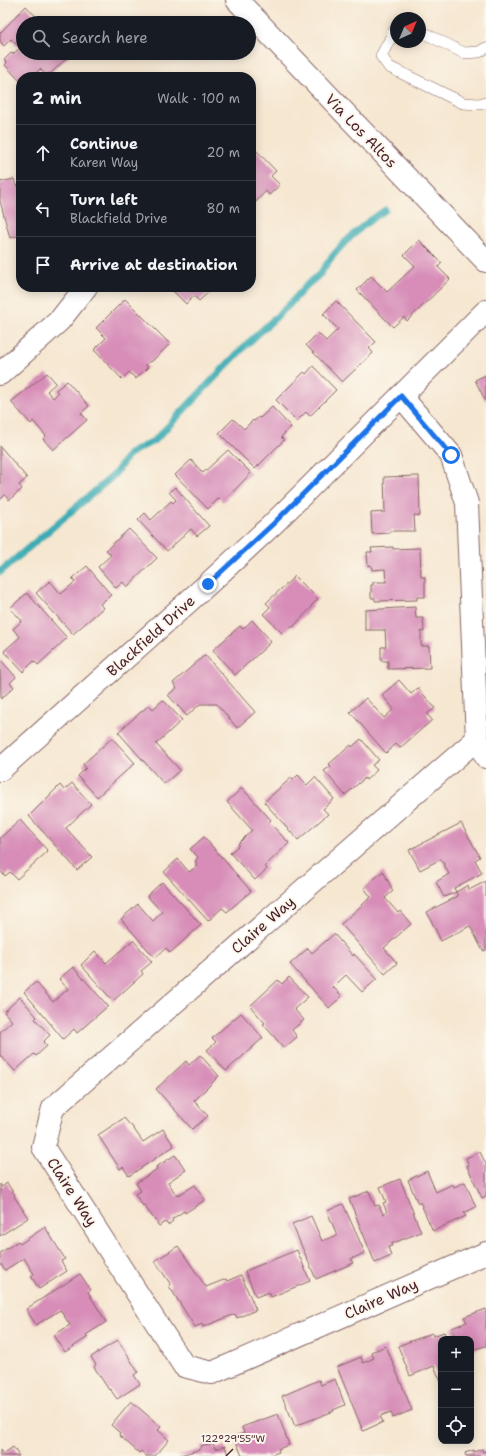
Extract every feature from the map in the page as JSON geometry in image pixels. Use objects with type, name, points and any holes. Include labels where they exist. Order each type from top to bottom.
[{"type":"street","name":"Via Los Altos","points":[[240,2],[253,16]]},
{"type":"street","name":"Via Los Altos","points":[[256,19],[486,261]]},
{"type":"street","points":[[0,374],[60,320],[82,292]]},
{"type":"street","name":"Blackfield Drive","points":[[0,770],[273,524],[486,311]]},
{"type":"street","points":[[401,396],[451,455],[467,503],[481,748]]},
{"type":"street","name":"Claire Way","points":[[481,748],[53,1108],[44,1147],[184,1366],[212,1374],[486,1253]]},
{"type":"lane","points":[[426,34],[464,53],[479,52],[486,48]]},
{"type":"lane","points":[[390,39],[381,56],[390,67],[463,102],[478,104],[486,103]]},
{"type":"building","points":[[26,6],[35,16],[16,16]]},
{"type":"building","points":[[16,16],[16,44],[11,39],[4,46],[0,41],[0,33]]},
{"type":"building","points":[[16,51],[16,60],[65,60],[52,72],[43,72],[40,69],[37,72],[16,72],[16,77],[5,65],[7,63],[4,60],[11,53],[13,54]]},
{"type":"building","points":[[256,150],[276,171],[271,176],[280,185],[269,195],[266,191],[256,202]]},
{"type":"building","points":[[14,179],[16,186],[16,236],[10,238],[0,201],[0,182]]},
{"type":"building","points":[[419,240],[442,263],[438,267],[450,279],[407,321],[404,317],[393,327],[357,290],[371,276],[387,292],[415,266],[404,255]]},
{"type":"building","points":[[174,292],[209,292],[199,301],[194,296],[186,304]]},
{"type":"building","points":[[125,299],[170,344],[151,362],[150,361],[145,365],[148,367],[136,379],[129,372],[122,379],[94,350],[106,338],[96,328]]},
{"type":"building","points":[[336,301],[376,342],[369,348],[373,353],[342,382],[306,345],[318,333],[326,341],[338,329],[323,314]]},
{"type":"building","points":[[313,366],[336,390],[310,416],[306,412],[297,421],[276,400],[304,372],[306,374]]},
{"type":"building","points":[[47,373],[56,383],[47,391],[53,398],[58,393],[56,390],[67,381],[89,406],[81,413],[87,420],[53,450],[43,439],[46,436],[33,421],[31,424],[11,402]]},
{"type":"building","points":[[486,375],[486,402],[475,380]]},
{"type":"building","points":[[272,407],[291,427],[281,437],[284,440],[255,469],[219,433],[233,419],[244,429],[253,420],[254,421],[259,417],[260,418]]},
{"type":"building","points":[[0,446],[27,478],[19,485],[22,489],[9,500],[5,495],[0,500]]},
{"type":"building","points":[[228,450],[251,473],[223,502],[219,498],[208,509],[175,475],[191,460],[203,473]]},
{"type":"building","points":[[419,476],[420,516],[414,515],[415,531],[390,531],[390,533],[372,534],[371,513],[385,512],[384,477]]},
{"type":"building","points":[[175,487],[209,526],[197,536],[191,529],[167,551],[138,520],[145,513],[151,520],[171,501],[173,503],[176,500],[169,492]]},
{"type":"building","points":[[129,529],[157,558],[127,587],[123,582],[116,588],[98,567],[111,555],[106,550]]},
{"type":"building","points":[[393,547],[393,549],[420,548],[421,577],[425,577],[425,597],[417,597],[417,600],[375,601],[375,598],[371,598],[371,585],[373,585],[373,582],[386,582],[385,569],[372,570],[371,565],[368,566],[367,552],[372,552],[371,548]]},
{"type":"building","points":[[87,566],[111,595],[100,604],[103,608],[73,634],[36,593],[50,581],[61,594],[75,582],[72,579]]},
{"type":"building","points":[[295,576],[318,599],[293,627],[291,626],[283,634],[263,614],[270,607],[266,603]]},
{"type":"building","points":[[27,593],[67,638],[38,665],[34,661],[23,672],[4,651],[20,637],[13,629],[22,621],[10,608]]},
{"type":"building","points":[[415,607],[416,618],[423,618],[424,632],[421,631],[421,646],[429,646],[430,668],[388,669],[388,661],[381,661],[381,647],[386,647],[385,630],[365,630],[365,610]]},
{"type":"building","points":[[252,620],[271,641],[235,675],[213,650],[240,626],[243,629]]},
{"type":"building","points":[[205,655],[255,712],[237,728],[217,704],[200,704],[187,716],[168,695],[177,688],[173,683]]},
{"type":"building","points":[[0,659],[16,677],[10,683],[14,687],[1,699]]},
{"type":"building","points":[[399,680],[411,694],[418,688],[435,708],[427,714],[432,720],[400,748],[396,744],[386,753],[350,712],[366,698],[384,718],[394,709],[382,695]]},
{"type":"building","points":[[163,700],[182,720],[156,744],[180,770],[164,784],[118,732],[149,705],[153,709]]},
{"type":"building","points":[[112,738],[135,763],[97,797],[78,776],[86,768],[83,764]]},
{"type":"building","points":[[361,739],[379,760],[372,765],[377,770],[345,795],[324,771],[331,766],[329,764],[351,745],[352,747]]},
{"type":"building","points":[[298,775],[307,785],[315,777],[334,799],[323,809],[328,814],[298,840],[264,802],[291,778],[293,780]]},
{"type":"building","points":[[72,783],[91,804],[66,828],[92,857],[77,870],[29,816],[60,785],[64,790]]},
{"type":"building","points":[[242,788],[271,820],[269,822],[289,843],[265,866],[267,869],[255,880],[230,853],[252,830],[227,802]]},
{"type":"building","points":[[20,820],[48,851],[17,879],[10,872],[5,876],[0,871],[0,838]]},
{"type":"building","points":[[461,823],[480,857],[475,860],[482,873],[454,888],[456,892],[444,897],[436,882],[449,874],[441,859],[420,870],[409,850]]},
{"type":"building","points":[[204,837],[251,891],[227,912],[222,908],[208,921],[164,872],[178,859],[189,872],[196,867],[196,860],[198,857],[190,849]]},
{"type":"building","points":[[383,871],[393,891],[385,898],[398,913],[400,911],[411,924],[384,948],[397,963],[385,974],[341,924],[371,897],[364,888]]},
{"type":"building","points":[[486,881],[486,950],[483,951],[470,926],[441,941],[427,912],[458,896],[456,892],[468,885],[469,890]]},
{"type":"building","points":[[162,882],[201,925],[170,953],[166,948],[155,958],[121,919],[138,904],[153,921],[162,912],[147,896]]},
{"type":"building","points":[[334,934],[353,956],[354,954],[377,979],[362,992],[346,975],[333,987],[342,996],[329,1008],[290,964],[308,948],[312,953]]},
{"type":"building","points":[[133,940],[152,962],[141,971],[143,974],[113,1001],[81,965],[95,951],[106,963]]},
{"type":"building","points":[[73,967],[108,1006],[77,1033],[74,1029],[63,1039],[24,992],[36,982],[53,1002],[68,989],[59,979]]},
{"type":"building","points":[[289,977],[308,997],[294,1009],[304,1020],[292,1030],[297,1037],[284,1048],[263,1024],[265,1023],[250,1006],[278,980],[282,984]]},
{"type":"building","points":[[20,997],[37,1017],[35,1019],[50,1035],[43,1042],[47,1046],[36,1056],[34,1054],[15,1071],[0,1055],[0,1032],[12,1021],[4,1012]]},
{"type":"building","points":[[241,1013],[263,1038],[226,1071],[207,1050],[216,1042],[212,1038]]},
{"type":"building","points":[[200,1055],[219,1076],[194,1101],[208,1116],[192,1129],[156,1089],[186,1061],[189,1065]]},
{"type":"building","points":[[124,1118],[143,1142],[163,1129],[174,1146],[129,1176],[123,1167],[120,1169],[98,1135]]},
{"type":"building","points":[[480,1152],[486,1164],[486,1196],[482,1198],[467,1166],[469,1165],[466,1158]]},
{"type":"building","points":[[175,1155],[186,1170],[168,1182],[177,1196],[195,1185],[205,1200],[185,1213],[184,1211],[172,1219],[173,1221],[168,1225],[165,1222],[159,1226],[135,1194],[141,1191],[136,1183],[157,1169],[156,1167]]},
{"type":"building","points":[[427,1171],[436,1192],[453,1184],[454,1187],[465,1182],[476,1207],[464,1213],[466,1216],[433,1231],[420,1202],[418,1204],[408,1180]]},
{"type":"building","points":[[400,1179],[421,1232],[391,1244],[392,1246],[388,1247],[391,1256],[375,1263],[349,1199],[369,1191],[375,1206],[379,1205],[383,1214],[387,1212],[383,1203],[386,1202],[380,1187]]},
{"type":"building","points":[[7,1183],[28,1218],[0,1236],[0,1184],[2,1187]]},
{"type":"building","points":[[343,1204],[365,1253],[351,1259],[353,1263],[316,1279],[292,1224],[311,1216],[322,1241],[337,1235],[327,1211]]},
{"type":"building","points":[[45,1227],[65,1259],[61,1261],[67,1271],[39,1289],[31,1276],[34,1274],[24,1258],[5,1270],[0,1263],[0,1253],[18,1241],[20,1244]]},
{"type":"building","points":[[178,1246],[206,1287],[241,1275],[256,1310],[237,1318],[235,1314],[203,1327],[202,1324],[195,1327],[169,1286],[171,1285],[155,1261]]},
{"type":"building","points":[[297,1250],[310,1281],[271,1297],[269,1292],[256,1297],[245,1271]]},
{"type":"building","points":[[80,1274],[91,1290],[88,1292],[106,1322],[86,1335],[88,1337],[65,1352],[54,1335],[70,1325],[60,1310],[36,1325],[26,1309]]},
{"type":"building","points":[[486,1309],[486,1346],[474,1349],[474,1336],[455,1336],[452,1328],[467,1322],[464,1317]]},
{"type":"building","points":[[444,1332],[446,1336],[438,1336],[438,1375],[434,1366],[410,1376],[398,1346],[432,1333],[433,1336]]},
{"type":"building","points":[[118,1340],[138,1372],[134,1375],[140,1384],[117,1399],[110,1389],[109,1390],[94,1367],[96,1365],[91,1357]]},
{"type":"building","points":[[386,1346],[412,1410],[393,1418],[391,1412],[380,1416],[383,1422],[363,1431],[337,1367],[361,1357],[363,1363],[374,1358],[371,1352]]},
{"type":"building","points":[[335,1379],[345,1405],[333,1410],[334,1411],[295,1426],[282,1396],[319,1380],[321,1385]]},
{"type":"building","points":[[131,1401],[161,1427],[158,1430],[169,1440],[155,1456],[146,1456],[141,1451],[139,1453],[119,1435],[120,1433],[111,1425]]},
{"type":"building","points":[[278,1414],[289,1445],[278,1449],[279,1452],[268,1456],[242,1456],[234,1436],[244,1433],[242,1427]]},
{"type":"building","points":[[213,1443],[215,1449],[225,1446],[228,1456],[177,1456],[201,1449],[200,1446]]},
{"type":"building","points":[[13,1447],[19,1456],[0,1456],[0,1450],[3,1454]]},
{"type":"building","points":[[482,1449],[483,1452],[486,1451],[486,1456],[466,1456],[465,1453],[474,1450],[474,1452]]},
{"type":"waterway","points":[[0,572],[114,475],[129,454],[155,440],[244,347],[320,274],[345,242],[364,225],[385,210]]},
{"type":"route","points":[[208,584],[273,524],[401,396],[451,455]]}]
